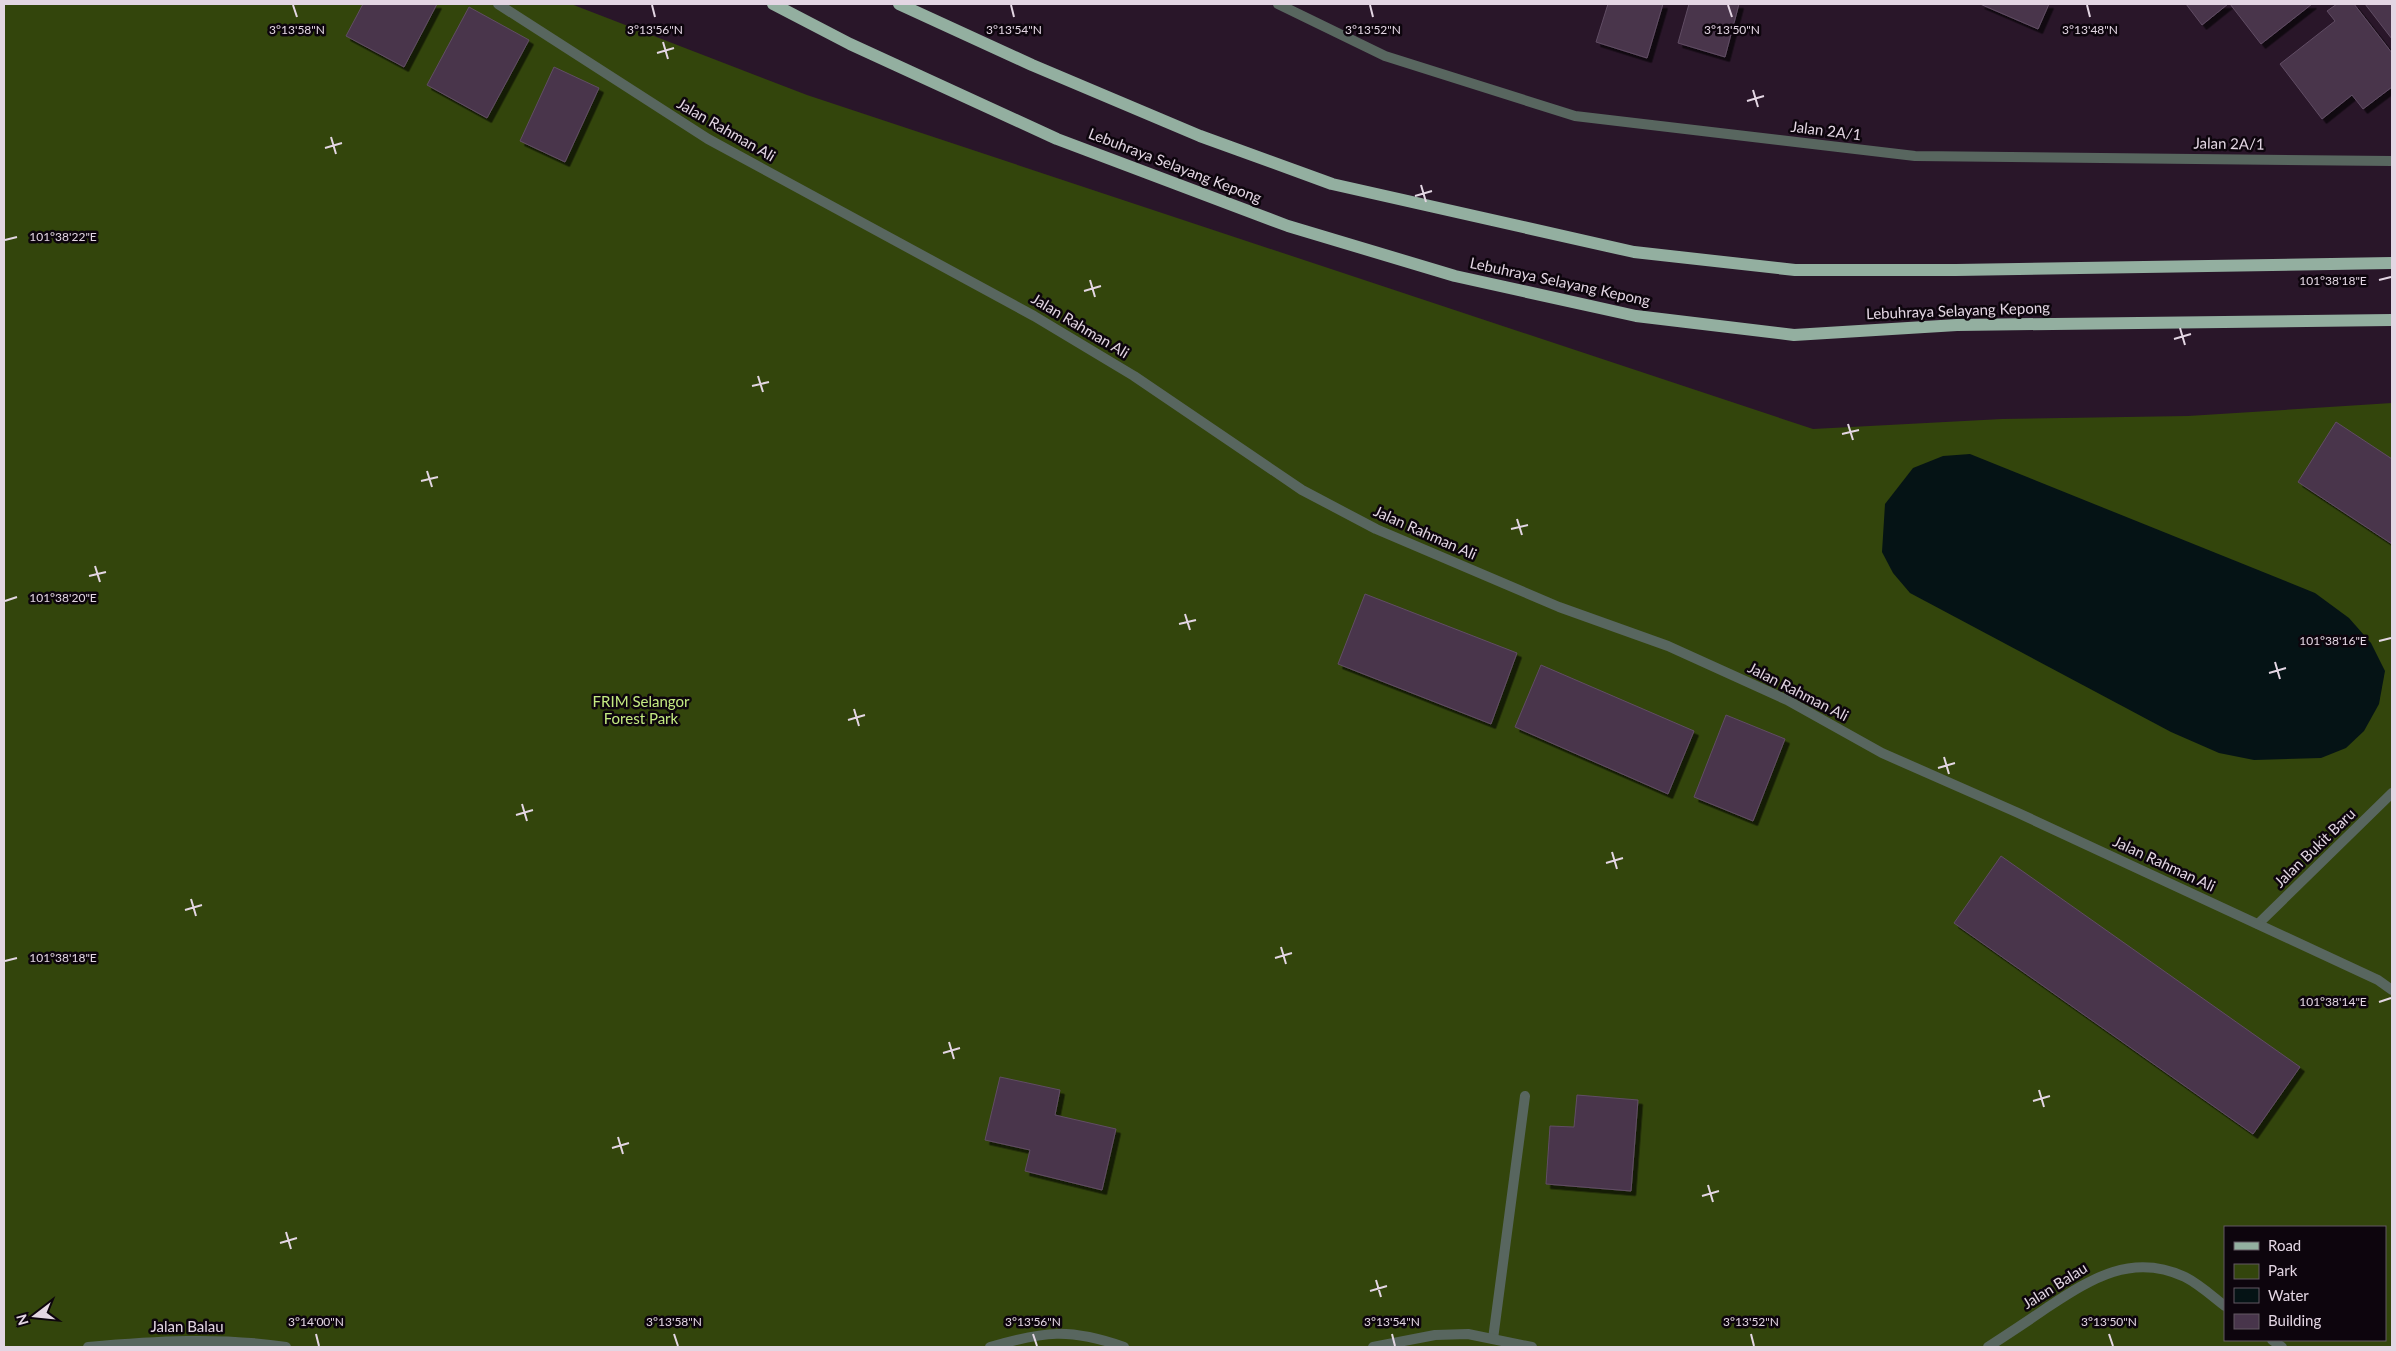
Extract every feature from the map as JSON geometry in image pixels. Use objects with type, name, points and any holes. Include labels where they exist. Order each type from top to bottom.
[{"type":"main road","name":"Lebuhraya Selayang Kepong","points":[[774,4],[850,44],[1057,139],[1288,226],[1454,276],[1636,316],[1794,335],[1957,325],[2392,320]]},
{"type":"main road","points":[[900,4],[1032,65],[1200,136],[1332,184],[1634,252],[1795,270],[1956,270],[2392,263]]},
{"type":"street","name":"Jalan Rahman Ali","points":[[498,4],[708,140],[1034,316],[1134,376],[1302,490],[1376,529],[1559,607],[1668,646],[1753,684],[1787,700],[1882,753],[2016,812],[2258,924],[2378,980],[2392,990]]},
{"type":"street","name":"Jalan 2A/1","points":[[1278,4],[1385,56],[1575,116],[1915,156],[2392,161]]},
{"type":"street","name":"Jalan Bukit Baru","points":[[2258,924],[2392,793]]},
{"type":"street","points":[[1493,1340],[1526,1096]]},
{"type":"street","name":"Jalan Balau","points":[[1988,1347],[2085,1283],[2100,1275],[2119,1270],[2144,1266],[2186,1277],[2224,1305]]},
{"type":"street","points":[[990,1347],[1028,1336],[1061,1332],[1105,1340],[1124,1347]]},
{"type":"street","points":[[1373,1347],[1435,1335],[1468,1334],[1532,1347]]},
{"type":"street","name":"Jalan Balau","points":[[88,1347],[149,1341],[229,1341],[286,1347]]},
{"type":"green space","name":"FRIM Selangor Forest Park","points":[[4,4],[571,4],[807,95],[1813,429],[2002,419],[2188,416],[2392,403],[2392,1347],[4,1347]]},
{"type":"water","points":[[1970,454],[2315,593],[2349,618],[2371,643],[2385,671],[2379,704],[2364,731],[2346,748],[2321,758],[2254,760],[2219,753],[2171,732],[1910,593],[1893,573],[1882,552],[1885,504],[1913,468],[1943,456]]},
{"type":"building","points":[[363,4],[437,4],[404,67],[346,36]]},
{"type":"building","points":[[1608,4],[1663,4],[1647,58],[1596,42]]},
{"type":"building","points":[[1689,4],[1739,4],[1725,57],[1678,43]]},
{"type":"building","points":[[1980,4],[2049,4],[2038,29]]},
{"type":"building","points":[[2186,4],[2228,4],[2202,25]]},
{"type":"building","points":[[2230,4],[2312,4],[2261,44]]},
{"type":"building","points":[[2337,4],[2354,4],[2392,53],[2392,87],[2363,109],[2352,95],[2322,119],[2280,64],[2335,21],[2327,11]]},
{"type":"building","points":[[2365,4],[2392,4],[2392,39]]},
{"type":"building","points":[[469,7],[529,40],[487,118],[427,85]]},
{"type":"building","points":[[554,67],[599,88],[565,162],[520,141]]},
{"type":"building","points":[[2336,422],[2392,459],[2392,544],[2298,482]]},
{"type":"building","points":[[1365,594],[1517,653],[1491,724],[1338,664]]},
{"type":"building","points":[[1541,665],[1694,731],[1668,794],[1515,727]]},
{"type":"building","points":[[1726,715],[1785,739],[1753,821],[1694,797]]},
{"type":"building","points":[[2001,856],[2300,1067],[2253,1134],[1954,923]]},
{"type":"building","points":[[1000,1077],[1060,1090],[1055,1115],[1116,1129],[1102,1190],[1025,1171],[1030,1150],[985,1140]]},
{"type":"building","points":[[1577,1095],[1638,1100],[1631,1191],[1546,1184],[1550,1126],[1574,1127]]}]
